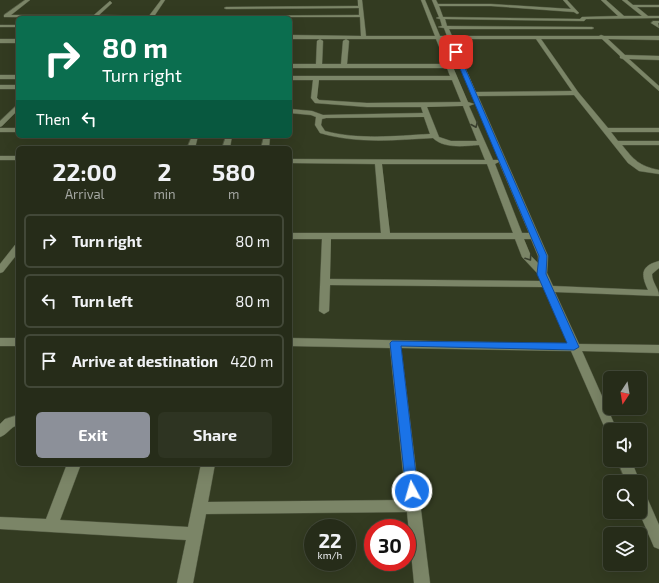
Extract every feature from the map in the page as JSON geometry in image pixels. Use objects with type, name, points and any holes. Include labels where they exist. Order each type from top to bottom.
[{"type":"street","points":[[0,21],[28,0]]},
{"type":"street","points":[[151,16],[163,0]]},
{"type":"street","points":[[360,0],[364,37]]},
{"type":"street","points":[[423,0],[490,162],[527,257],[542,274],[608,423]]},
{"type":"street","points":[[565,0],[622,57],[659,89]]},
{"type":"street","points":[[604,0],[622,17]]},
{"type":"street","points":[[624,0],[656,22],[659,26]]},
{"type":"street","points":[[647,0],[658,6]]},
{"type":"street","points":[[96,16],[110,2]]},
{"type":"street","points":[[542,274],[543,256],[477,104],[435,2],[575,11]]},
{"type":"street","points":[[222,16],[227,6],[361,7]]},
{"type":"street","points":[[632,6],[658,6]]},
{"type":"street","points":[[6,16],[16,16]]},
{"type":"street","points":[[292,16],[362,16]]},
{"type":"street","points":[[430,18],[583,19],[659,17]]},
{"type":"street","points":[[0,26],[16,26]]},
{"type":"street","points":[[434,27],[592,28]]},
{"type":"street","points":[[0,37],[16,37]]},
{"type":"street","points":[[292,37],[439,39]]},
{"type":"street","points":[[539,40],[659,38]]},
{"type":"street","points":[[292,41],[451,39],[539,40],[608,43]]},
{"type":"street","points":[[539,40],[576,93],[634,164],[642,169],[659,172]]},
{"type":"street","points":[[0,41],[16,41]]},
{"type":"street","points":[[319,66],[320,41]]},
{"type":"street","points":[[344,66],[346,41]]},
{"type":"street","points":[[622,57],[659,58]]},
{"type":"street","points":[[292,66],[449,66]]},
{"type":"street","points":[[0,77],[16,77]]},
{"type":"street","points":[[292,78],[454,78]]},
{"type":"street","points":[[316,78],[314,98],[317,102],[344,105],[477,104]]},
{"type":"street","points":[[0,87],[16,87]]},
{"type":"street","points":[[473,94],[576,93]]},
{"type":"street","points":[[292,110],[324,103]]},
{"type":"street","points":[[423,105],[435,136],[439,140],[444,142],[482,143]]},
{"type":"street","points":[[303,107],[322,117],[428,115]]},
{"type":"street","points":[[0,125],[16,108]]},
{"type":"street","points":[[322,117],[318,120],[319,129],[322,132],[332,135],[365,137],[435,136]]},
{"type":"street","points":[[0,130],[16,130]]},
{"type":"street","points":[[606,130],[659,130]]},
{"type":"street","points":[[617,143],[659,143]]},
{"type":"street","points":[[0,158],[16,158]]},
{"type":"street","points":[[292,161],[503,161]]},
{"type":"street","points":[[378,161],[386,236]]},
{"type":"street","points":[[292,236],[535,236]]},
{"type":"street","points":[[324,311],[327,236]]},
{"type":"street","points":[[0,270],[16,250]]},
{"type":"street","points":[[657,293],[647,274],[653,267],[659,264]]},
{"type":"street","points":[[325,282],[548,287],[657,293]]},
{"type":"street","points":[[0,342],[16,342]]},
{"type":"street","points":[[292,342],[659,349]]},
{"type":"street","points":[[395,343],[422,583]]},
{"type":"street","points":[[0,432],[9,422],[16,420]]},
{"type":"street","points":[[51,526],[73,466]]},
{"type":"street","points":[[185,583],[208,466]]},
{"type":"street","points":[[200,508],[414,506]]},
{"type":"street","points":[[647,514],[659,542]]},
{"type":"street","points":[[0,523],[195,534]]},
{"type":"route","points":[[412,491],[395,343],[574,347],[542,274],[543,256],[476,102],[456,52]]}]
